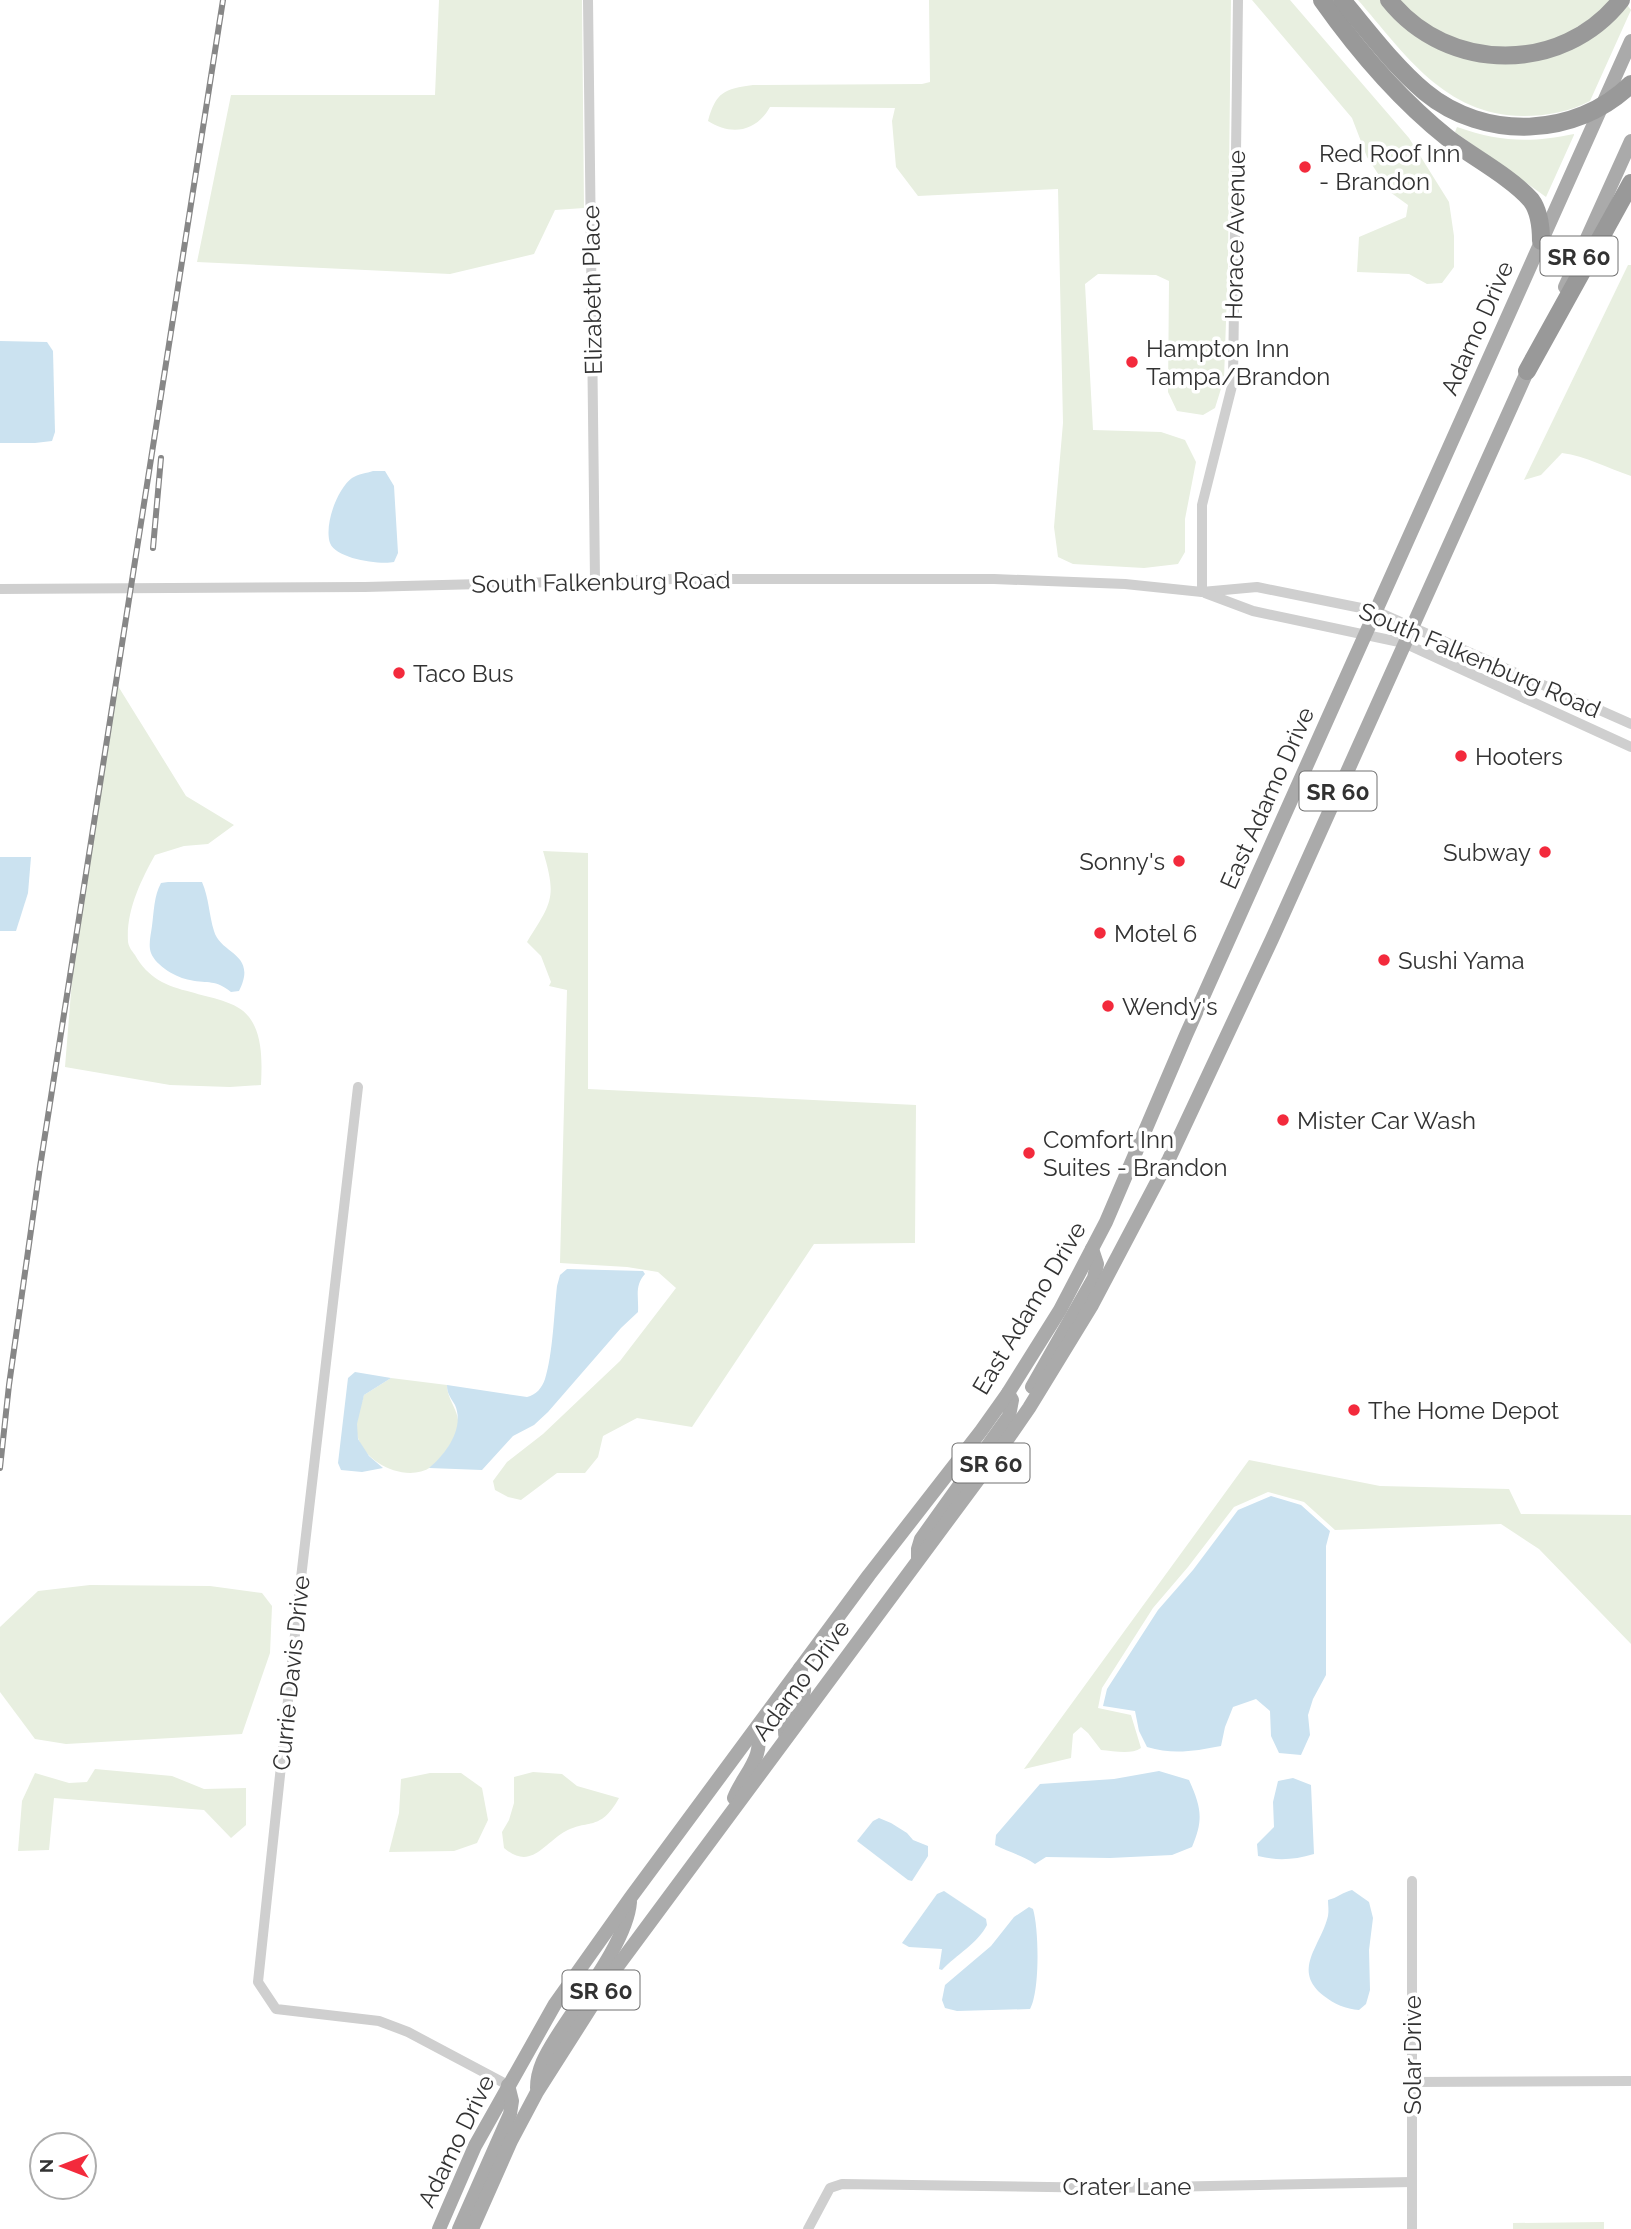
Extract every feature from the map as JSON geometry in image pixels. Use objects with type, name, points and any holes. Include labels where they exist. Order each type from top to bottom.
[{"type":"highway","points":[[1322,0],[1366,57],[1409,104],[1530,199],[1538,216],[1541,242]]},
{"type":"highway","points":[[1342,0],[1423,91],[1451,110],[1467,117],[1503,126],[1535,127],[1571,120],[1602,106],[1631,84]]},
{"type":"highway","points":[[1389,0],[1401,14],[1428,34],[1456,48],[1510,57],[1547,51],[1583,35],[1621,0]]},
{"type":"highway","points":[[1527,371],[1631,183]]},
{"type":"main road","name":"Adamo Drive","points":[[1366,634],[1631,41]]},
{"type":"main road","name":"SR 60","points":[[1404,643],[1631,141]]},
{"type":"main road","name":"East Adamo Drive","points":[[755,1730],[1008,1393],[1060,1310],[1092,1249],[1366,634]]},
{"type":"main road","name":"Adamo Drive","points":[[472,2229],[537,2092],[614,1970],[1029,1408],[1091,1305],[1169,1159],[1272,939],[1404,643]]},
{"type":"main road","points":[[1029,1408],[1032,1386],[1094,1278],[1097,1264],[1092,1249]]},
{"type":"main road","points":[[918,1560],[921,1539],[1009,1416],[1012,1400],[1008,1393]]},
{"type":"main road","points":[[786,1738],[785,1724],[804,1692],[800,1668]]},
{"type":"main road","name":"Adamo Drive","points":[[439,2229],[475,2146],[555,2004],[755,1730]]},
{"type":"main road","points":[[730,1813],[740,1784],[757,1757],[760,1746],[755,1730]]},
{"type":"main road","points":[[537,2092],[537,2078],[545,2056],[614,1947],[627,1920],[631,1897]]},
{"type":"main road","points":[[458,2229],[510,2114],[512,2101],[508,2085]]},
{"type":"street","name":"Elizabeth Place","points":[[588,0],[595,580]]},
{"type":"street","name":"Horace Avenue","points":[[1202,592],[1202,505],[1233,383],[1238,0]]},
{"type":"street","name":"South Falkenburg Road","points":[[0,589],[365,587],[595,580],[994,579],[1125,584],[1202,592],[1257,587],[1376,611],[1631,724]]},
{"type":"street","name":"South Falkenburg Road","points":[[1202,592],[1253,611],[1404,643],[1631,747]]},
{"type":"street","name":"Currie Davis Drive","points":[[358,1087],[302,1565],[258,1982],[276,2009],[379,2021],[408,2032],[508,2085]]},
{"type":"street","name":"Solar Drive","points":[[1412,1881],[1412,2229]]},
{"type":"street","points":[[1412,2082],[1631,2081]]},
{"type":"street","name":"Crater Lane","points":[[808,2229],[830,2189],[842,2185],[1111,2188],[1412,2182]]},
{"type":"green space","points":[[439,0],[582,0],[584,208],[555,210],[534,254],[450,274],[197,262],[231,95],[435,95]]},
{"type":"green space","points":[[929,0],[1231,0],[1224,379],[1215,408],[1203,415],[1177,411],[1168,392],[1169,281],[1156,275],[1098,274],[1085,284],[1093,430],[1161,432],[1185,440],[1196,462],[1185,519],[1185,552],[1178,564],[1144,568],[1073,564],[1058,557],[1054,527],[1063,423],[1058,189],[918,196],[896,167],[892,121],[895,108],[770,107],[758,122],[734,130],[708,121],[714,104],[723,94],[753,85],[930,82]]},
{"type":"green space","points":[[1252,0],[1290,0],[1409,138],[1449,202],[1454,236],[1454,267],[1442,283],[1427,284],[1409,274],[1357,272],[1359,237],[1406,217],[1408,205],[1390,192],[1367,157],[1352,118]]},
{"type":"green space","points":[[1358,0],[1382,0],[1401,21],[1512,61],[1625,2],[1631,10],[1590,101],[1557,113],[1523,116],[1495,113],[1470,105],[1448,93],[1410,60]]},
{"type":"green space","points":[[1396,0],[1616,0],[1613,5],[1549,44],[1490,50],[1433,32]]},
{"type":"green space","points":[[1457,127],[1487,136],[1515,140],[1574,135],[1546,197],[1455,132]]},
{"type":"green space","points":[[1628,265],[1631,265],[1631,476],[1588,459],[1562,453],[1541,475],[1524,480]]},
{"type":"green space","points":[[118,686],[186,796],[234,825],[208,844],[184,846],[155,855],[132,907],[128,930],[129,945],[140,963],[158,980],[238,1007],[249,1017],[259,1041],[261,1085],[170,1085],[65,1067],[74,955]]},
{"type":"green space","points":[[543,851],[588,853],[588,1089],[916,1105],[915,1243],[814,1244],[692,1427],[637,1418],[603,1436],[598,1457],[585,1473],[557,1473],[521,1500],[495,1490],[493,1481],[507,1462],[543,1434],[620,1361],[676,1288],[658,1272],[627,1267],[560,1263],[567,990],[549,986],[551,982],[541,956],[527,942],[550,899],[550,879]]},
{"type":"green space","points":[[391,1378],[447,1385],[458,1419],[457,1432],[446,1451],[435,1464],[421,1471],[399,1472],[378,1463],[369,1456],[358,1438],[357,1422],[364,1395]]},
{"type":"green space","points":[[1249,1460],[1380,1486],[1509,1489],[1521,1514],[1631,1515],[1631,1644],[1539,1549],[1501,1524],[1335,1530],[1304,1502],[1268,1492],[1234,1507],[1153,1608],[1102,1688],[1098,1708],[1131,1715],[1141,1748],[1127,1752],[1101,1750],[1081,1727],[1073,1734],[1071,1758],[1024,1769]]},
{"type":"green space","points":[[90,1585],[210,1586],[262,1593],[272,1606],[270,1653],[242,1734],[66,1744],[35,1739],[0,1692],[0,1627],[38,1591]]},
{"type":"green space","points":[[95,1769],[172,1776],[204,1789],[246,1788],[246,1825],[231,1838],[204,1810],[54,1798],[49,1850],[18,1851],[22,1801],[35,1773],[69,1783],[87,1782]]},
{"type":"green space","points":[[533,1772],[562,1774],[577,1786],[619,1798],[599,1821],[570,1829],[534,1854],[521,1857],[504,1848],[502,1832],[514,1803],[514,1777]]},
{"type":"green space","points":[[430,1773],[461,1773],[482,1788],[488,1820],[477,1843],[454,1851],[389,1852],[399,1813],[401,1779]]},
{"type":"green space","points":[[1604,2222],[1604,2229],[1513,2229],[1513,2223]]},
{"type":"water","points":[[0,341],[47,342],[53,351],[55,432],[52,441],[0,443]]},
{"type":"water","points":[[373,471],[385,471],[394,486],[398,553],[394,562],[369,562],[349,557],[334,549],[330,543],[330,517],[341,490],[352,478]]},
{"type":"water","points":[[0,857],[31,857],[28,893],[16,931],[0,931]]},
{"type":"water","points":[[202,882],[214,931],[244,969],[239,991],[231,992],[216,984],[179,977],[162,967],[154,958],[150,943],[156,898],[161,883]]},
{"type":"water","points":[[567,1269],[643,1271],[645,1274],[638,1287],[638,1312],[548,1412],[534,1425],[513,1436],[482,1470],[429,1468],[447,1448],[458,1423],[455,1405],[447,1385],[527,1397],[540,1388],[550,1358],[557,1286],[560,1275]]},
{"type":"water","points":[[355,1372],[391,1378],[364,1395],[357,1424],[358,1439],[369,1456],[383,1468],[362,1472],[341,1470],[338,1463],[348,1378]]},
{"type":"water","points":[[1271,1496],[1301,1505],[1330,1531],[1326,1546],[1326,1675],[1308,1715],[1310,1735],[1301,1755],[1279,1753],[1271,1736],[1270,1711],[1256,1699],[1233,1707],[1221,1746],[1175,1752],[1147,1747],[1139,1731],[1135,1711],[1103,1706],[1107,1689],[1158,1610],[1193,1570],[1238,1510]]},
{"type":"water","points":[[1159,1771],[1189,1780],[1200,1813],[1192,1847],[1172,1855],[1046,1857],[1035,1864],[995,1845],[996,1835],[1040,1784],[1114,1779]]},
{"type":"water","points":[[1293,1778],[1311,1785],[1314,1854],[1286,1859],[1258,1856],[1257,1844],[1274,1827],[1273,1802],[1278,1781]]},
{"type":"water","points":[[879,1818],[907,1833],[913,1840],[928,1846],[928,1856],[912,1881],[857,1841],[873,1821]]},
{"type":"water","points":[[1352,1890],[1369,1902],[1373,1918],[1369,1950],[1370,1990],[1366,2004],[1359,2010],[1340,2006],[1324,1996],[1314,1986],[1309,1967],[1328,1916],[1328,1900]]},
{"type":"water","points":[[944,1891],[986,1919],[987,1925],[972,1943],[942,1970],[939,1969],[942,1949],[909,1947],[902,1943],[937,1894]]},
{"type":"water","points":[[1029,1907],[1033,1909],[1035,1918],[1037,1945],[1036,1989],[1030,2009],[957,2011],[945,2008],[942,2000],[945,1985],[991,1946],[1014,1917]]},
{"type":"railway","points":[[0,1468],[40,1167],[223,0]]},
{"type":"railway","points":[[153,548],[161,458]]},
{"type":"place","name":"Red Roof Inn - Brandon","points":[[1305,167]]},
{"type":"place","name":"Hampton Inn Tampa/Brandon","points":[[1132,362]]},
{"type":"place","name":"Taco Bus","points":[[399,673]]},
{"type":"place","name":"Hooters","points":[[1461,756]]},
{"type":"place","name":"Subway","points":[[1545,852]]},
{"type":"place","name":"Sonny's","points":[[1179,861]]},
{"type":"place","name":"Motel 6","points":[[1100,933]]},
{"type":"place","name":"Sushi Yama","points":[[1384,960]]},
{"type":"place","name":"Wendy's","points":[[1108,1006]]},
{"type":"place","name":"Mister Car Wash","points":[[1283,1120]]},
{"type":"place","name":"Comfort Inn Suites - Brandon","points":[[1029,1153]]},
{"type":"place","name":"The Home Depot","points":[[1354,1410]]}]
